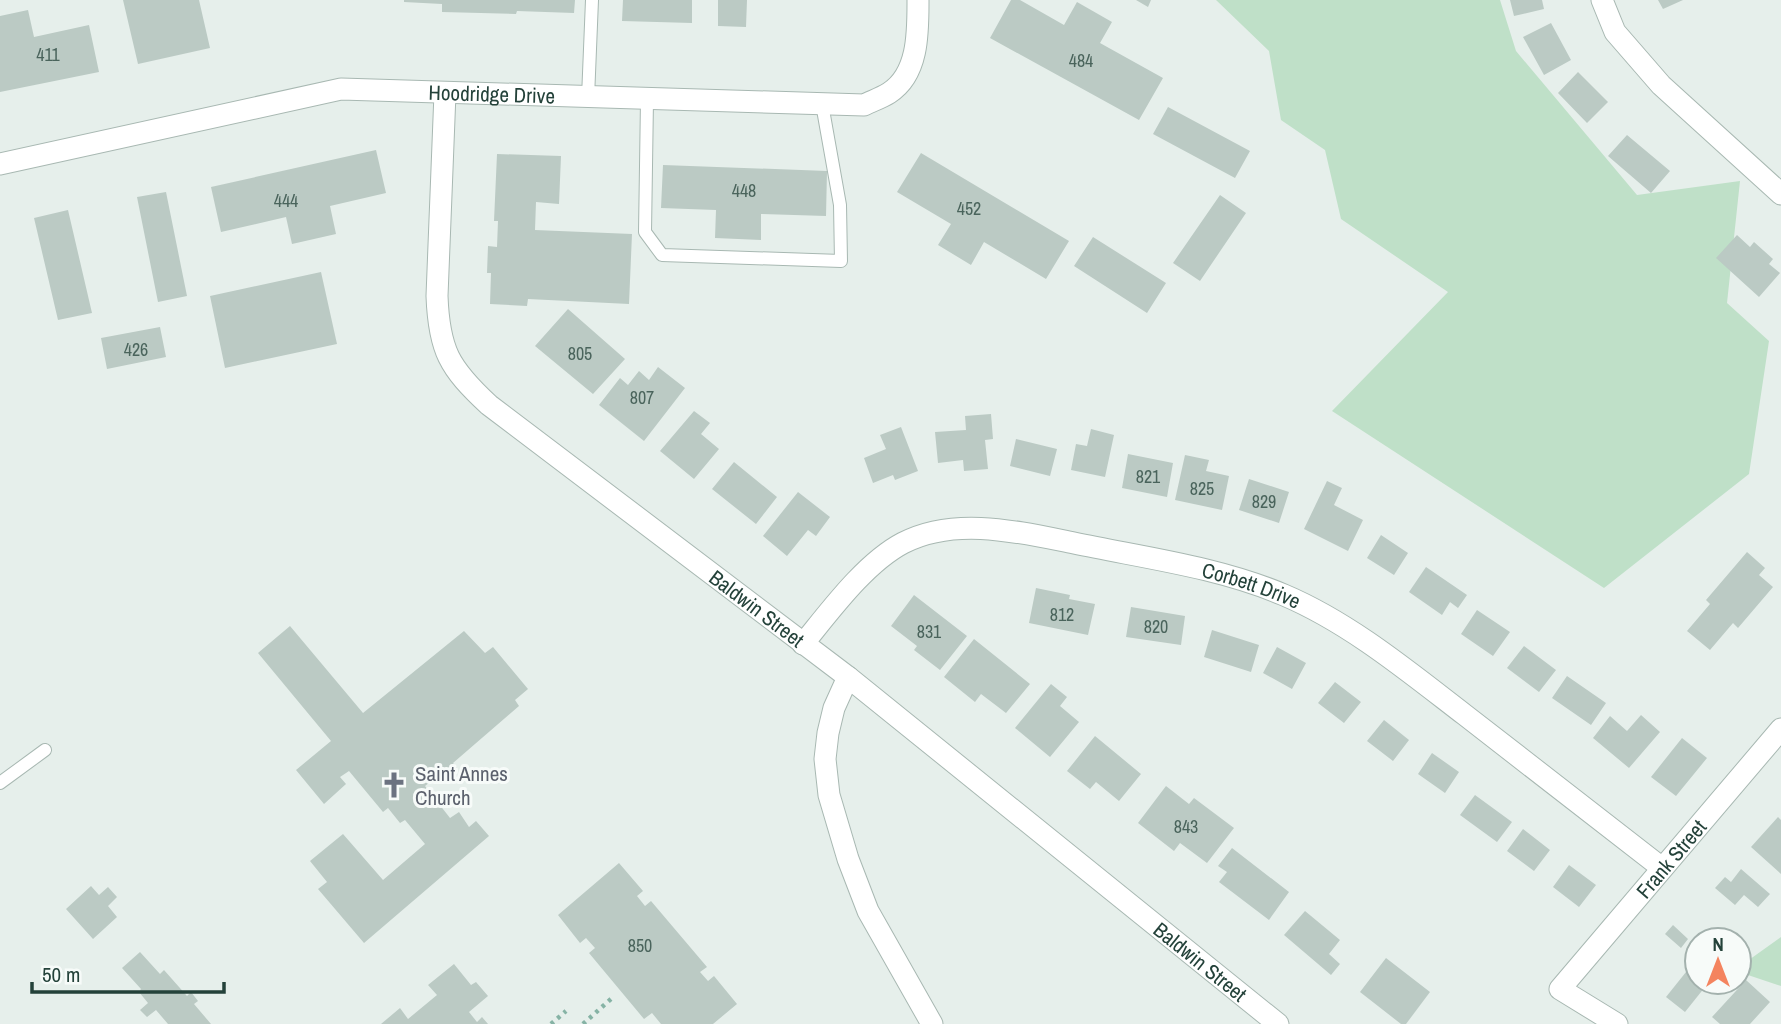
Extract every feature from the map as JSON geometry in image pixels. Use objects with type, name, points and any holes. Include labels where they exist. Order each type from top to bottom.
[{"type":"street","name":"Hoodridge Drive","points":[[0,164],[341,89],[864,105],[891,92],[908,71],[917,43],[918,0]]},
{"type":"street","points":[[1602,0],[1615,32],[1661,85],[1781,194]]},
{"type":"street","name":"Baldwin Street","points":[[445,93],[438,328],[448,359],[465,383],[848,677],[1278,1024]]},
{"type":"street","name":"Corbett Drive","points":[[803,644],[869,568],[902,543],[935,531],[975,527],[1046,538],[1228,575],[1285,596],[1334,620],[1417,678],[1661,868]]},
{"type":"street","points":[[848,677],[834,708],[828,733],[825,759],[830,794],[848,859],[868,911],[932,1024]]},
{"type":"street","name":"Frank Street","points":[[1617,1024],[1560,989],[1781,729]]},
{"type":"lane","points":[[587,98],[592,0]]},
{"type":"lane","points":[[647,100],[645,232],[662,255],[841,261],[840,205],[822,104]]},
{"type":"lane","points":[[0,783],[45,750]]},
{"type":"path","points":[[583,1024],[612,998]]},
{"type":"path","points":[[551,1024],[566,1011]]},
{"type":"green space","points":[[1216,0],[1500,0],[1516,51],[1637,195],[1740,181],[1727,303],[1769,341],[1749,474],[1604,588],[1332,411],[1448,292],[1341,219],[1325,150],[1281,120],[1269,51]]},
{"type":"green space","points":[[1781,937],[1781,986],[1753,977],[1753,957]]},
{"type":"building","points":[[123,0],[199,0],[210,48],[138,64]]},
{"type":"building","points":[[404,0],[575,0],[574,13],[517,11],[516,14],[442,12],[442,4]]},
{"type":"building","points":[[623,0],[692,0],[692,23],[622,21]]},
{"type":"building","points":[[718,0],[747,0],[746,27],[718,26]]},
{"type":"building","points":[[1011,0],[1020,0],[1064,25],[1077,2],[1112,22],[1100,43],[1163,78],[1139,120],[990,38]]},
{"type":"building","points":[[1136,0],[1151,0],[1148,7]]},
{"type":"building","points":[[1510,0],[1542,0],[1544,9],[1514,16]]},
{"type":"building","points":[[1658,0],[1683,0],[1663,9]]},
{"type":"building","points":[[28,10],[34,37],[89,25],[99,72],[0,92],[0,16]]},
{"type":"building","points":[[1551,23],[1571,60],[1544,75],[1523,37]]},
{"type":"building","points":[[1578,72],[1608,102],[1587,123],[1558,93]]},
{"type":"building","points":[[1168,107],[1250,151],[1235,178],[1153,134]]},
{"type":"building","points":[[1627,135],[1670,171],[1651,193],[1608,156]]},
{"type":"building","points":[[376,150],[386,193],[330,206],[336,234],[292,244],[286,217],[221,232],[211,187]]},
{"type":"building","points":[[921,153],[1069,241],[1046,279],[984,242],[971,265],[938,245],[951,224],[897,192]]},
{"type":"building","points":[[497,154],[561,156],[559,204],[536,202],[535,230],[632,234],[629,304],[528,299],[527,306],[490,304],[488,246],[497,247],[498,221],[494,221]]},
{"type":"building","points":[[663,165],[827,171],[826,216],[761,214],[761,240],[715,238],[716,210],[661,208]]},
{"type":"building","points":[[166,192],[187,296],[158,302],[137,197]]},
{"type":"building","points":[[1220,195],[1246,213],[1200,281],[1173,263]]},
{"type":"building","points":[[68,210],[92,313],[58,320],[34,218]]},
{"type":"building","points":[[1737,235],[1750,247],[1754,242],[1773,259],[1769,264],[1780,273],[1759,297],[1716,258]]},
{"type":"building","points":[[1093,237],[1166,283],[1147,313],[1074,266]]},
{"type":"building","points":[[321,272],[337,344],[225,368],[210,296]]},
{"type":"building","points":[[568,309],[625,359],[593,394],[535,346]]},
{"type":"building","points":[[160,327],[166,357],[107,369],[101,338]]},
{"type":"building","points":[[658,367],[685,388],[644,441],[599,405],[620,378],[628,385],[639,371],[649,380]]},
{"type":"building","points":[[694,411],[710,423],[701,434],[719,449],[694,479],[660,451]]},
{"type":"building","points":[[991,414],[993,439],[985,440],[988,469],[964,471],[963,460],[938,463],[935,432],[966,430],[965,416]]},
{"type":"building","points":[[901,427],[918,471],[895,480],[893,475],[873,483],[864,458],[886,449],[880,435]]},
{"type":"building","points":[[1091,429],[1114,435],[1105,477],[1071,470],[1076,444],[1087,446]]},
{"type":"building","points":[[1016,439],[1057,449],[1050,476],[1010,466]]},
{"type":"building","points":[[1128,454],[1173,463],[1167,497],[1122,488]]},
{"type":"building","points":[[1185,455],[1209,460],[1206,471],[1229,476],[1222,510],[1175,500]]},
{"type":"building","points":[[734,462],[777,497],[756,524],[712,489]]},
{"type":"building","points":[[1249,479],[1289,492],[1279,523],[1239,510]]},
{"type":"building","points":[[1327,481],[1342,488],[1334,505],[1363,520],[1348,551],[1304,529]]},
{"type":"building","points":[[798,492],[830,517],[816,536],[808,530],[787,556],[763,536]]},
{"type":"building","points":[[1381,535],[1408,553],[1394,575],[1367,558]]},
{"type":"building","points":[[1747,552],[1765,568],[1759,575],[1773,587],[1738,628],[1733,623],[1710,650],[1687,631],[1710,604],[1706,600]]},
{"type":"building","points":[[1426,567],[1467,595],[1458,608],[1450,602],[1442,615],[1409,592]]},
{"type":"building","points":[[1036,588],[1070,595],[1069,599],[1095,604],[1088,635],[1029,623]]},
{"type":"building","points":[[914,595],[967,636],[940,670],[914,650],[917,646],[891,626]]},
{"type":"building","points":[[1131,607],[1185,616],[1181,645],[1126,637]]},
{"type":"building","points":[[1477,610],[1510,632],[1493,656],[1461,634]]},
{"type":"building","name":"Saint Annes Church","points":[[290,626],[363,713],[464,631],[485,653],[493,647],[528,689],[515,700],[519,706],[453,763],[457,768],[448,775],[444,771],[425,786],[450,818],[459,812],[469,827],[476,821],[489,836],[364,943],[318,889],[327,882],[310,861],[343,834],[383,880],[425,844],[405,820],[400,823],[388,808],[383,812],[349,771],[340,777],[346,784],[324,804],[296,770],[331,741],[258,653]]},
{"type":"building","points":[[1212,630],[1259,645],[1251,672],[1204,657]]},
{"type":"building","points":[[974,639],[1030,684],[1006,713],[981,694],[975,702],[944,677]]},
{"type":"building","points":[[1524,646],[1556,670],[1539,692],[1507,668]]},
{"type":"building","points":[[1277,647],[1306,663],[1292,689],[1263,673]]},
{"type":"building","points":[[1567,676],[1606,703],[1591,725],[1552,698]]},
{"type":"building","points":[[1335,682],[1361,702],[1344,723],[1318,703]]},
{"type":"building","points":[[1051,684],[1067,697],[1060,706],[1079,722],[1050,757],[1015,728]]},
{"type":"building","points":[[1641,715],[1660,732],[1629,768],[1593,738],[1610,716],[1627,731]]},
{"type":"building","points":[[1384,720],[1409,740],[1393,761],[1367,741]]},
{"type":"building","points":[[1095,736],[1141,774],[1119,801],[1096,782],[1090,789],[1067,771]]},
{"type":"building","points":[[1682,738],[1707,758],[1676,796],[1651,777]]},
{"type":"building","points":[[1432,753],[1459,772],[1445,793],[1418,774]]},
{"type":"building","points":[[1166,786],[1189,804],[1194,798],[1234,828],[1207,863],[1180,843],[1174,851],[1138,823]]},
{"type":"building","points":[[1475,795],[1512,822],[1497,842],[1460,815]]},
{"type":"building","points":[[1778,817],[1781,820],[1781,874],[1751,847]]},
{"type":"building","points":[[1523,829],[1550,850],[1534,871],[1507,851]]},
{"type":"building","points":[[1232,848],[1289,892],[1269,920],[1219,882],[1227,872],[1218,866]]},
{"type":"building","points":[[619,863],[643,891],[637,896],[645,906],[651,901],[707,967],[700,972],[708,981],[714,976],[737,1004],[713,1024],[661,1024],[652,1013],[644,1019],[589,953],[595,948],[586,938],[580,943],[558,915]]},
{"type":"building","points":[[1569,865],[1596,885],[1579,907],[1553,887]]},
{"type":"building","points":[[1741,869],[1770,894],[1758,907],[1744,895],[1735,905],[1715,888],[1725,877],[1731,882]]},
{"type":"building","points":[[91,886],[99,895],[108,887],[117,897],[108,906],[117,917],[93,939],[66,909]]},
{"type":"building","points":[[1305,911],[1340,940],[1329,954],[1340,964],[1331,975],[1284,935]]},
{"type":"building","points":[[1673,925],[1683,934],[1683,945],[1681,948],[1665,934]]},
{"type":"building","points":[[140,952],[160,974],[164,970],[187,996],[191,992],[198,1001],[194,1004],[211,1024],[168,1024],[156,1010],[147,1017],[140,1010],[148,1003],[139,992],[141,989],[122,968]]},
{"type":"building","points":[[1386,958],[1430,992],[1406,1024],[1401,1024],[1360,992]]},
{"type":"building","points":[[454,964],[471,985],[476,982],[488,996],[469,1012],[477,1022],[482,1017],[488,1024],[381,1024],[400,1008],[408,1019],[437,995],[428,985]]},
{"type":"building","points":[[1683,976],[1683,996],[1698,996],[1685,1012],[1666,997]]},
{"type":"building","points":[[1753,986],[1770,1002],[1750,1024],[1720,1024],[1712,1017],[1731,996],[1753,996]]},
{"type":"place","name":"Saint Annes Church","points":[[394,785]]}]
